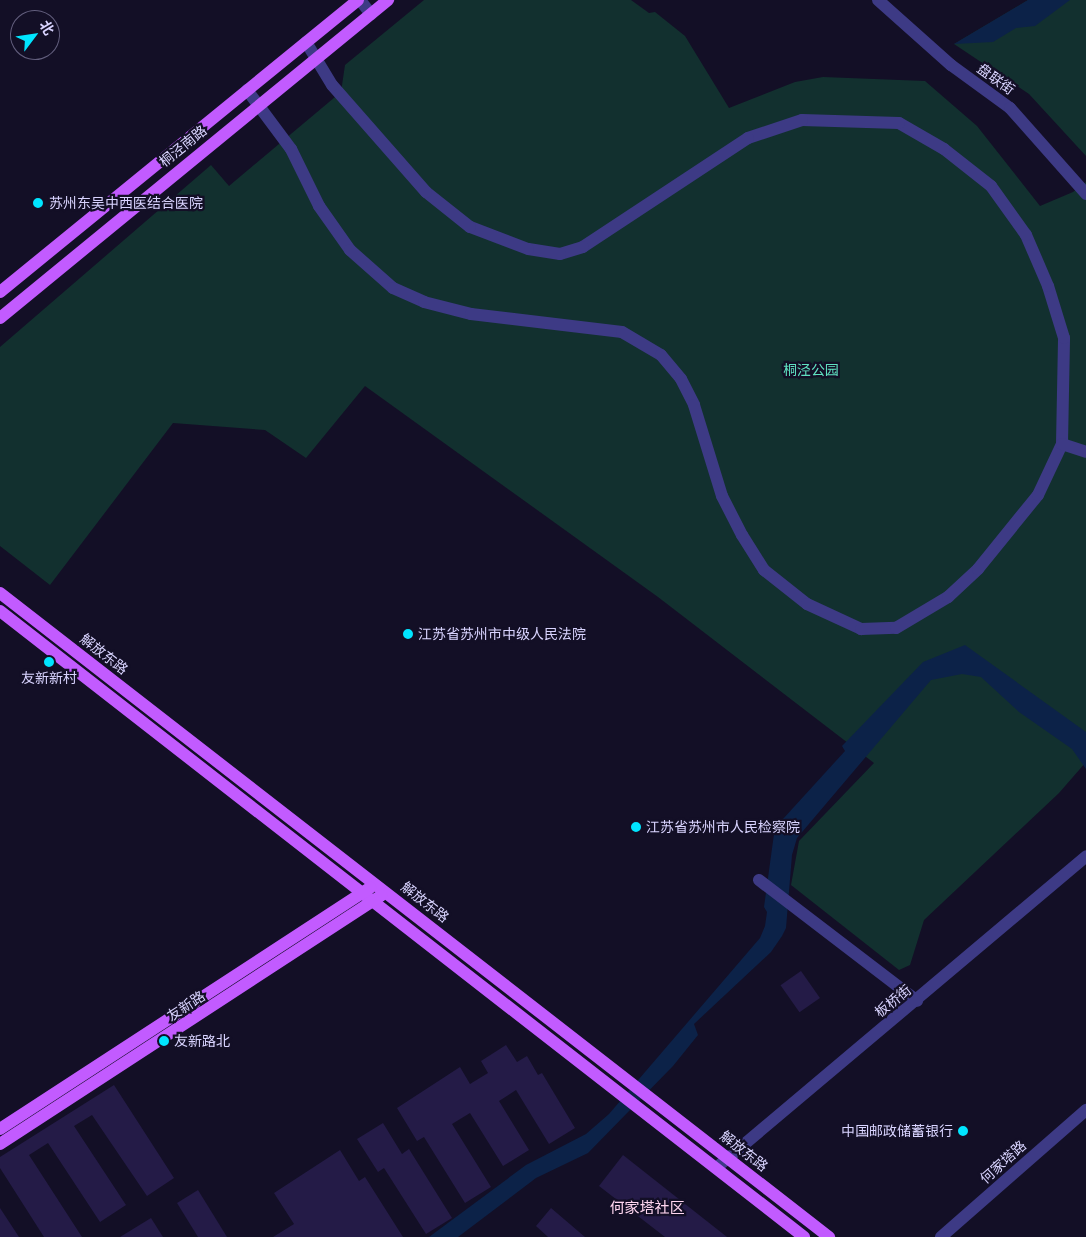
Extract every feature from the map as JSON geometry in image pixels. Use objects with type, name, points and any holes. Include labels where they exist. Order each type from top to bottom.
[{"type":"main road","name":"桐泾南路","points":[[0,292],[359,0]]},
{"type":"main road","name":"桐泾南路","points":[[0,318],[258,104],[388,0]]},
{"type":"main road","name":"解放东路","points":[[0,593],[380,886],[828,1237]]},
{"type":"main road","points":[[0,611],[366,893],[804,1237]]},
{"type":"main road","name":"友新路","points":[[0,1130],[366,893],[380,886]]},
{"type":"main road","name":"友新路","points":[[0,1144],[376,902],[380,886]]},
{"type":"street","points":[[359,0],[371,14]]},
{"type":"street","name":"盘联街","points":[[878,0],[936,53],[1010,108],[1086,194]]},
{"type":"street","points":[[247,90],[291,149],[319,206],[350,250],[393,288],[424,302],[471,314],[622,332],[661,355],[681,379],[694,405],[722,496],[764,570],[807,604],[860,629],[896,628],[948,597],[1002,544],[1038,495],[1062,444],[1064,338],[1048,286],[1026,235],[992,186],[944,148],[899,123],[802,120],[748,138],[609,231],[583,246],[560,254],[528,249],[462,221],[426,192],[332,85],[306,42]]},
{"type":"street","points":[[1062,444],[1086,452]]},
{"type":"street","name":"板桥街","points":[[716,1168],[726,1156],[917,1001],[1086,856]]},
{"type":"street","points":[[759,880],[917,1001]]},
{"type":"street","name":"何家塔路","points":[[941,1237],[1086,1110]]},
{"type":"green space","name":"桐泾公园","points":[[424,0],[631,0],[649,13],[655,12],[685,36],[729,108],[795,82],[823,77],[925,81],[977,126],[1040,206],[1073,192],[1086,182],[1086,762],[1059,793],[924,920],[910,965],[899,970],[791,885],[799,841],[874,763],[658,597],[365,386],[306,458],[265,430],[173,423],[50,585],[0,546],[0,347],[211,165],[229,186],[341,92],[345,65]]},
{"type":"green space","points":[[1028,0],[1086,0],[1086,156],[1029,94],[954,44]]},
{"type":"water","points":[[1028,0],[1070,0],[1035,26],[1016,28],[993,42],[954,44]]},
{"type":"water","points":[[965,645],[1086,732],[1086,769],[1072,749],[1019,712],[981,677],[962,674],[931,680],[797,838],[792,855],[786,928],[782,936],[771,952],[694,1024],[698,1035],[673,1066],[588,1153],[536,1178],[458,1237],[429,1237],[526,1165],[586,1134],[609,1114],[760,938],[765,926],[767,912],[764,907],[774,834],[783,819],[845,751],[842,746],[923,662]]},
{"type":"building","points":[[801,971],[820,998],[799,1012],[781,985]]},
{"type":"building","points":[[506,1045],[517,1062],[527,1056],[538,1075],[542,1073],[575,1128],[549,1144],[516,1090],[499,1101],[529,1150],[503,1166],[470,1113],[452,1124],[491,1187],[465,1203],[424,1137],[417,1141],[397,1108],[460,1067],[470,1084],[488,1073],[481,1061]]},
{"type":"building","points":[[114,1085],[174,1178],[147,1196],[92,1115],[74,1126],[126,1205],[100,1222],[48,1143],[29,1155],[82,1237],[44,1237],[0,1168],[0,1157]]},
{"type":"building","points":[[383,1123],[402,1154],[409,1149],[452,1218],[426,1234],[384,1168],[378,1172],[357,1139]]},
{"type":"building","points":[[340,1150],[359,1181],[365,1177],[403,1237],[273,1237],[294,1224],[274,1193]]},
{"type":"building","points":[[623,1155],[727,1237],[665,1237],[599,1186]]},
{"type":"building","points":[[198,1190],[227,1237],[198,1237],[177,1203]]},
{"type":"building","points":[[0,1208],[19,1237],[0,1237]]},
{"type":"building","points":[[551,1208],[585,1237],[548,1237],[536,1226]]},
{"type":"building","points":[[151,1218],[163,1237],[120,1237]]},
{"type":"place","name":"苏州东吴中西医结合医院","points":[[38,203]]},
{"type":"place","name":"江苏省苏州市中级人民法院","points":[[408,634]]},
{"type":"place","name":"友新新村","points":[[49,662]]},
{"type":"place","name":"江苏省苏州市人民检察院","points":[[636,827]]},
{"type":"place","name":"友新路北","points":[[164,1041]]},
{"type":"place","name":"中国邮政储蓄银行","points":[[963,1131]]},
{"type":"district","name":"何家塔社区","points":[[647,1208]]}]
